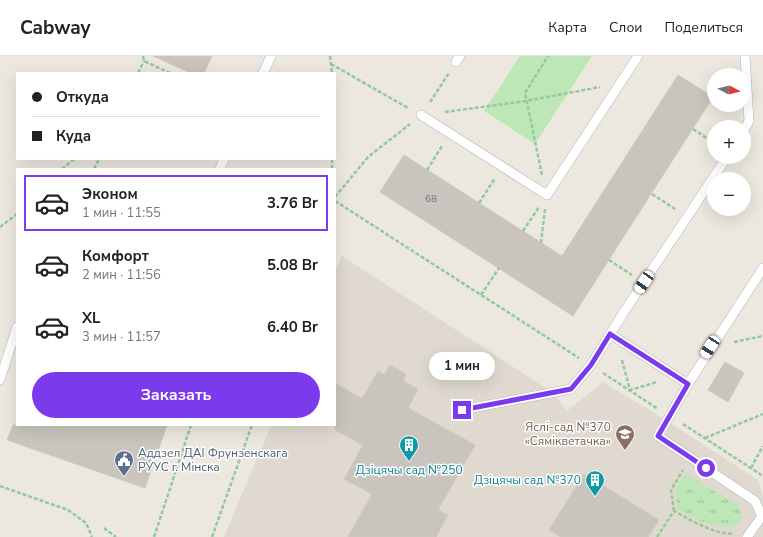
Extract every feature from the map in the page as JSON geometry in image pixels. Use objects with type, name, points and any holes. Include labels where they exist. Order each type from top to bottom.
[{"type":"lane","points":[[263,72],[271,56]]},
{"type":"lane","points":[[421,115],[547,195],[638,56]]},
{"type":"lane","points":[[745,56],[749,120]]},
{"type":"lane","points":[[462,410],[571,389],[614,336],[644,282],[722,164]]},
{"type":"lane","points":[[747,537],[762,516],[755,501],[658,436],[710,347],[763,268]]},
{"type":"lane","points":[[0,380],[16,330]]},
{"type":"lane","points":[[614,336],[688,384]]},
{"type":"path","points":[[138,72],[144,60],[143,56]]},
{"type":"path","points":[[330,56],[332,72]]},
{"type":"path","points":[[541,243],[547,195],[525,93],[548,56]]},
{"type":"path","points":[[336,196],[368,157],[421,115],[458,59]]},
{"type":"path","points":[[144,60],[168,72]]},
{"type":"path","points":[[332,64],[421,115],[526,101],[620,83]]},
{"type":"path","points":[[693,129],[707,138]]},
{"type":"path","points":[[427,170],[450,133]]},
{"type":"path","points":[[63,168],[73,160]]},
{"type":"path","points":[[479,203],[502,166]]},
{"type":"path","points":[[652,194],[687,216]]},
{"type":"path","points":[[523,231],[547,195]]},
{"type":"path","points":[[336,202],[763,476]]},
{"type":"path","points":[[0,227],[16,215]]},
{"type":"path","points":[[609,260],[644,282]]},
{"type":"path","points":[[481,295],[499,268]]},
{"type":"path","points":[[614,336],[630,390]]},
{"type":"path","points":[[710,347],[763,336]]},
{"type":"path","points":[[630,390],[676,376]]},
{"type":"path","points":[[704,438],[763,414]]},
{"type":"path","points":[[154,537],[191,426]]},
{"type":"path","points":[[212,537],[252,426]]},
{"type":"path","points":[[751,468],[763,446]]},
{"type":"path","points":[[657,537],[674,511],[671,490],[684,469],[677,465]]},
{"type":"path","points":[[0,486],[68,510],[86,523],[92,537]]},
{"type":"path","points":[[674,511],[711,532],[729,535],[735,531]]},
{"type":"path","points":[[104,528],[116,537]]},
{"type":"shaded area","points":[[342,256],[552,392],[567,411],[603,382],[667,421],[758,480],[763,496],[763,537],[224,537],[271,426],[336,426],[336,270]]},
{"type":"green space","points":[[520,56],[592,56],[535,144],[484,111]]},
{"type":"green space","points":[[686,474],[738,505],[742,519],[736,524],[728,526],[711,525],[678,510],[675,489]]},
{"type":"building","points":[[153,56],[212,56],[204,72],[189,72]]},
{"type":"building","points":[[678,75],[707,93],[707,106],[573,316],[380,192],[404,155],[562,256]]},
{"type":"building","points":[[725,362],[744,373],[728,402],[708,390]]},
{"type":"building","name":"Дзіцячы сад №250","points":[[390,365],[406,374],[403,381],[418,389],[408,408],[475,445],[438,510],[448,515],[436,537],[348,537],[372,494],[344,479],[363,445],[335,430],[336,384],[362,399],[378,371],[384,375]]},
{"type":"building","points":[[13,425],[167,426],[145,488],[7,440]]},
{"type":"building","name":"Дзіцячы сад №370","points":[[584,474],[659,520],[648,537],[561,537],[549,530]]},
{"type":"place","name":"Яслі-сад №370 «Сямікветачка»","points":[[625,451]]},
{"type":"place","name":"Дзіцячы сад №250","points":[[409,462]]},
{"type":"place","name":"Аддзел ДАІ Фрунзенскага РУУС г. Мінска","points":[[124,477]]},
{"type":"place","name":"Дзіцячы сад №370","points":[[595,497]]},
{"type":"route","points":[[462,410],[571,389],[591,365],[610,334],[688,384],[658,436],[706,468]]}]
